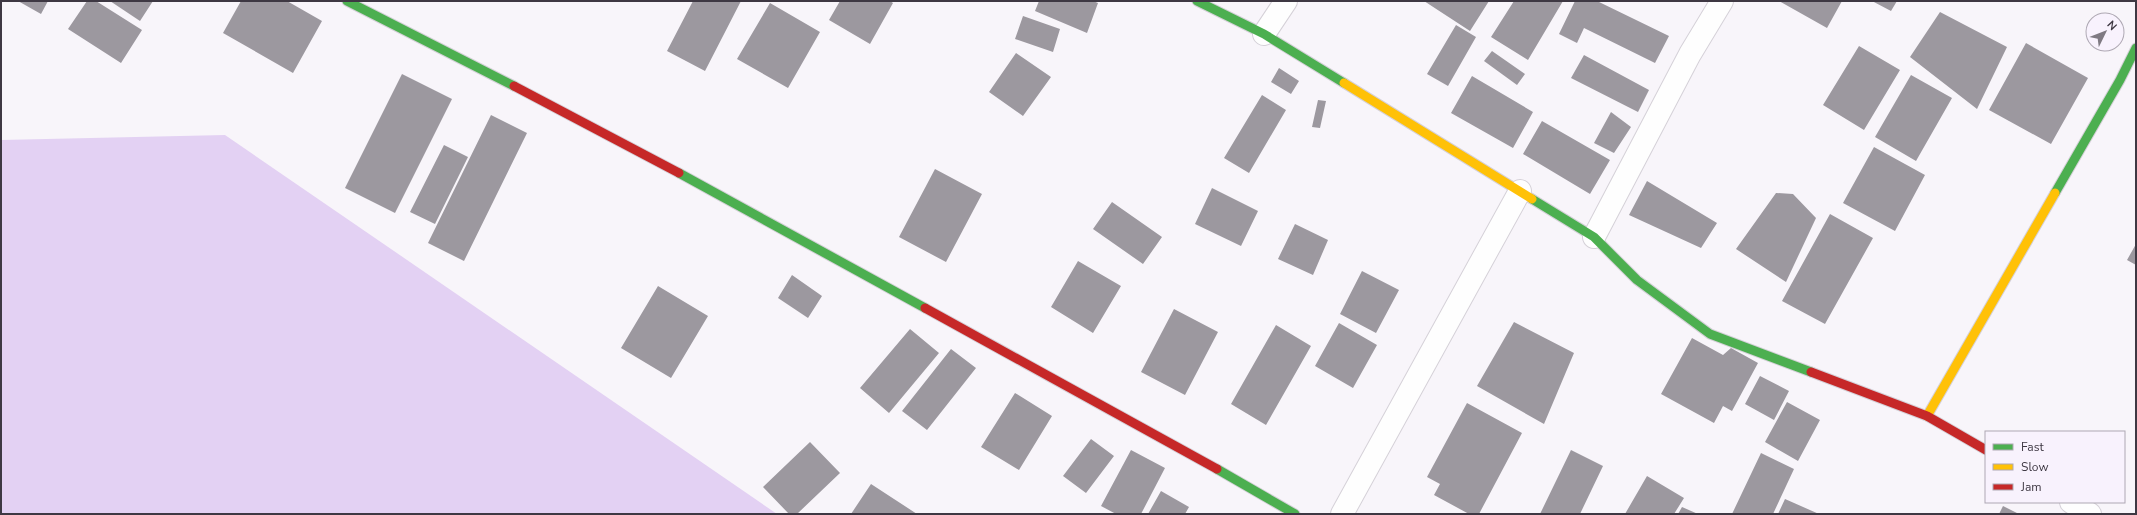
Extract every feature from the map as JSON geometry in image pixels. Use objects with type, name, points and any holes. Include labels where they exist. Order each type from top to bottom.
[{"type":"street","points":[[347,1],[621,141],[1151,432],[1295,514]]},
{"type":"street","points":[[1197,1],[1264,34],[1594,236],[1637,280],[1710,334],[1927,416],[1985,449]]},
{"type":"street","points":[[1264,34],[1286,1]]},
{"type":"street","points":[[1594,236],[1690,54],[1722,1]]},
{"type":"street","points":[[1927,416],[2112,94],[2136,48]]},
{"type":"street","points":[[1342,514],[1520,191]]},
{"type":"street","points":[[2073,503],[2090,514]]},
{"type":"shaded area","points":[[225,135],[777,514],[1,514],[1,140]]},
{"type":"building","points":[[18,1],[48,1],[41,14]]},
{"type":"building","points":[[87,1],[96,1],[142,30],[121,63],[68,29]]},
{"type":"building","points":[[110,1],[153,1],[140,21]]},
{"type":"building","points":[[241,1],[287,1],[322,21],[293,73],[223,33]]},
{"type":"building","points":[[693,1],[741,1],[705,71],[667,51]]},
{"type":"building","points":[[840,1],[890,1],[893,3],[870,44],[829,20]]},
{"type":"building","points":[[1039,1],[1093,1],[1098,3],[1087,33],[1035,11]]},
{"type":"building","points":[[1424,1],[1489,1],[1470,31]]},
{"type":"building","points":[[1514,1],[1563,1],[1528,60],[1491,37]]},
{"type":"building","points":[[1575,1],[1597,1],[1669,36],[1655,63],[1584,28],[1577,43],[1559,34]]},
{"type":"building","points":[[1779,1],[1842,1],[1827,28]]},
{"type":"building","points":[[1872,1],[1897,1],[1891,11]]},
{"type":"building","points":[[770,3],[820,32],[788,88],[737,59]]},
{"type":"building","points":[[1940,12],[2007,47],[1977,109],[1910,57]]},
{"type":"building","points":[[1023,16],[1060,29],[1053,52],[1015,39]]},
{"type":"building","points":[[1456,25],[1476,37],[1448,86],[1427,74]]},
{"type":"building","points":[[2026,43],[2088,78],[2051,144],[1989,110]]},
{"type":"building","points":[[1859,46],[1900,70],[1864,130],[1823,105]]},
{"type":"building","points":[[1492,51],[1525,74],[1517,85],[1484,61]]},
{"type":"building","points":[[1016,53],[1051,77],[1023,116],[989,92]]},
{"type":"building","points":[[1584,55],[1649,90],[1638,112],[1571,78]]},
{"type":"building","points":[[1279,68],[1299,81],[1291,94],[1271,82]]},
{"type":"building","points":[[402,74],[452,99],[395,213],[345,188]]},
{"type":"building","points":[[1911,75],[1952,98],[1916,161],[1875,137]]},
{"type":"building","points":[[1472,76],[1533,112],[1513,148],[1451,113]]},
{"type":"building","points":[[1262,95],[1286,110],[1249,173],[1224,158]]},
{"type":"building","points":[[1318,100],[1326,101],[1320,128],[1312,127]]},
{"type":"building","points":[[1611,112],[1631,127],[1614,153],[1594,143]]},
{"type":"building","points":[[491,115],[527,133],[464,261],[428,243]]},
{"type":"building","points":[[1542,121],[1610,160],[1590,194],[1523,154]]},
{"type":"building","points":[[444,145],[468,157],[435,224],[410,212]]},
{"type":"building","points":[[1874,147],[1925,175],[1895,231],[1843,203]]},
{"type":"building","points":[[935,169],[982,194],[946,262],[899,237]]},
{"type":"building","points":[[1647,181],[1717,223],[1701,248],[1629,215]]},
{"type":"building","points":[[1212,188],[1258,211],[1241,246],[1195,224]]},
{"type":"building","points":[[1776,193],[1793,194],[1816,218],[1786,282],[1736,249]]},
{"type":"building","points":[[1112,202],[1162,237],[1143,264],[1093,229]]},
{"type":"building","points":[[1830,214],[1873,238],[1825,324],[1782,301]]},
{"type":"building","points":[[1295,224],[1328,240],[1313,275],[1278,259]]},
{"type":"building","points":[[2136,244],[2136,265],[2127,260]]},
{"type":"building","points":[[1078,261],[1121,286],[1093,333],[1051,307]]},
{"type":"building","points":[[1362,271],[1399,290],[1376,333],[1340,314]]},
{"type":"building","points":[[792,275],[822,296],[808,318],[778,298]]},
{"type":"building","points":[[658,286],[708,316],[671,378],[621,348]]},
{"type":"building","points":[[1174,309],[1218,332],[1185,395],[1141,372]]},
{"type":"building","points":[[1514,322],[1574,353],[1544,424],[1477,386]]},
{"type":"building","points":[[1339,323],[1377,345],[1353,388],[1315,366]]},
{"type":"building","points":[[1276,325],[1311,346],[1266,425],[1231,404]]},
{"type":"building","points":[[910,329],[939,353],[889,413],[860,388]]},
{"type":"building","points":[[1692,338],[1723,355],[1731,348],[1758,363],[1732,411],[1723,406],[1714,423],[1661,394]]},
{"type":"building","points":[[951,349],[976,368],[927,430],[902,411]]},
{"type":"building","points":[[1760,376],[1789,391],[1774,420],[1745,404]]},
{"type":"building","points":[[1015,393],[1052,416],[1019,470],[981,447]]},
{"type":"building","points":[[1787,402],[1820,420],[1798,461],[1765,442]]},
{"type":"building","points":[[1467,403],[1522,433],[1479,514],[1469,514],[1434,495],[1440,484],[1427,477]]},
{"type":"building","points":[[1091,439],[1114,456],[1086,493],[1063,476]]},
{"type":"building","points":[[810,442],[840,473],[797,514],[789,514],[763,487]]},
{"type":"building","points":[[1131,450],[1165,468],[1141,514],[1116,514],[1101,506]]},
{"type":"building","points":[[1571,450],[1603,466],[1580,514],[1540,514]]},
{"type":"building","points":[[1761,453],[1794,469],[1773,514],[1732,514]]},
{"type":"building","points":[[1647,476],[1684,498],[1674,514],[1625,514]]},
{"type":"building","points":[[871,484],[917,514],[851,514]]},
{"type":"building","points":[[1161,491],[1189,507],[1185,514],[1148,514]]},
{"type":"building","points":[[1785,499],[1819,514],[1778,514]]},
{"type":"building","points":[[2003,506],[2019,514],[1999,514]]},
{"type":"building","points":[[1682,507],[1698,514],[1678,514]]},
{"type":"traffic: fast","points":[[347,1],[514,86]]},
{"type":"traffic: fast","points":[[1197,1],[1264,34],[1344,83]]},
{"type":"traffic: fast","points":[[2055,193],[2120,80],[2136,48]]},
{"type":"traffic: fast","points":[[679,173],[925,308]]},
{"type":"traffic: fast","points":[[1532,199],[1594,237],[1637,280],[1710,334],[1811,372]]},
{"type":"traffic: fast","points":[[1217,469],[1295,514]]},
{"type":"traffic: slow","points":[[1344,83],[1532,199]]},
{"type":"traffic: slow","points":[[1927,416],[2055,193]]},
{"type":"traffic: jam","points":[[514,86],[679,173]]},
{"type":"traffic: jam","points":[[925,308],[1217,469]]},
{"type":"traffic: jam","points":[[1811,372],[1927,416],[1985,449]]}]
